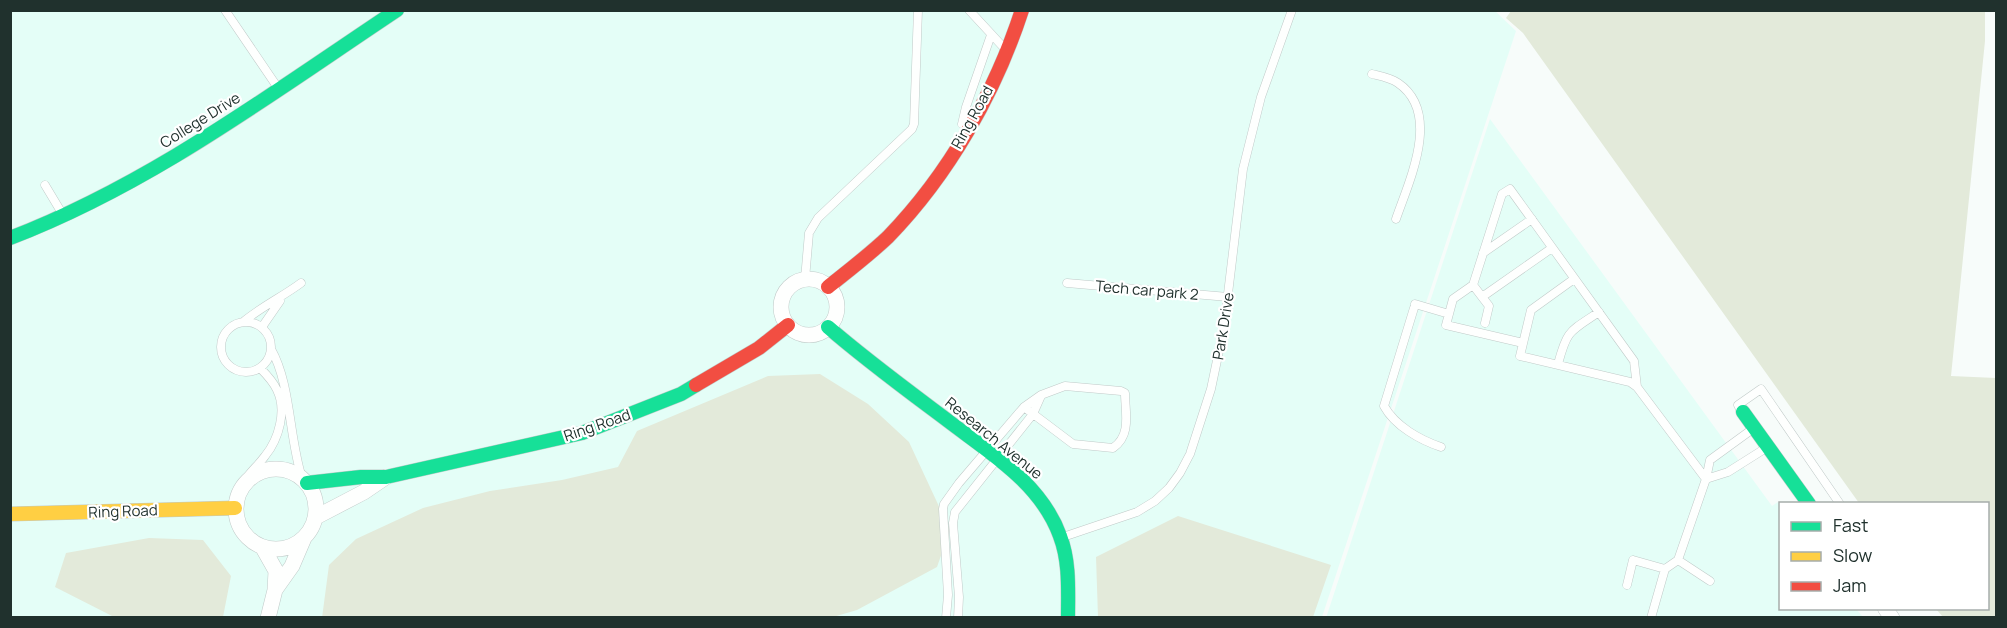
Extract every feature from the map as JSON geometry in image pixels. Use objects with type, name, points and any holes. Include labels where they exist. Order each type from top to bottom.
[{"type":"street","name":"College Drive","points":[[10,238],[64,217],[115,191],[196,144],[397,10]]},
{"type":"street","name":"Ring Road","points":[[828,287],[869,255],[918,201],[958,143],[981,104],[1007,52],[1022,10]]},
{"type":"street","points":[[805,279],[814,279],[828,287],[834,294],[836,302],[836,311],[828,327],[812,334],[795,331],[788,325],[781,310],[781,301],[790,286],[805,279]]},
{"type":"street","name":"Ring Road","points":[[305,481],[386,477],[582,433],[681,394],[759,348],[788,325]]},
{"type":"street","name":"Research Avenue","points":[[828,327],[993,455],[1036,493],[1061,538],[1068,588],[1068,618]]},
{"type":"street","points":[[1743,412],[1808,502]]},
{"type":"street","points":[[268,618],[275,590],[275,566],[263,548],[248,539],[238,525],[235,508],[242,485],[250,477],[270,469],[292,472],[305,481],[313,494],[316,505],[316,517],[312,528],[304,538],[292,566],[275,590]]},
{"type":"street","name":"Ring Road","points":[[316,517],[364,492],[386,477]]},
{"type":"street","name":"Ring Road","points":[[10,514],[235,508]]},
{"type":"street","points":[[263,548],[285,548],[304,538]]},
{"type":"lane","points":[[225,10],[278,88]]},
{"type":"lane","points":[[805,279],[809,233],[818,218],[912,129],[918,10]]},
{"type":"lane","points":[[969,10],[1007,52]]},
{"type":"lane","name":"Park Drive","points":[[1061,538],[1137,512],[1155,501],[1169,488],[1190,454],[1211,389],[1222,337],[1243,169],[1261,97],[1293,10]]},
{"type":"lane","points":[[958,143],[966,107],[991,35]]},
{"type":"lane","points":[[1372,74],[1397,82],[1404,88],[1419,118],[1420,144],[1396,219]]},
{"type":"lane","points":[[45,185],[64,217]]},
{"type":"lane","points":[[1523,343],[1446,325],[1453,299],[1473,285],[1502,194],[1510,189],[1634,361],[1637,387]]},
{"type":"lane","points":[[1483,253],[1532,219]]},
{"type":"lane","points":[[1482,297],[1552,248]]},
{"type":"lane","points":[[1574,279],[1531,310],[1520,356],[1620,379],[1637,387],[1706,479]]},
{"type":"lane","name":"Tech car park 2","points":[[1067,283],[1228,297]]},
{"type":"lane","points":[[271,350],[268,359],[260,368],[248,371],[237,370],[223,355],[222,345],[225,335],[234,326],[301,284]]},
{"type":"lane","points":[[1473,285],[1489,306],[1485,323]]},
{"type":"lane","points":[[262,327],[282,297]]},
{"type":"lane","points":[[1441,447],[1418,437],[1394,419],[1384,406],[1415,306],[1449,314]]},
{"type":"lane","points":[[1558,364],[1569,333],[1599,312]]},
{"type":"lane","points":[[243,322],[262,327],[268,335],[271,350],[278,361],[282,376],[293,445],[305,481]]},
{"type":"lane","points":[[242,485],[247,476],[266,456],[277,436],[281,421],[279,393],[260,368]]},
{"type":"lane","points":[[958,618],[959,597],[953,523],[955,512],[1024,407],[1041,395],[1065,386],[1124,392],[1127,416],[1125,431],[1117,446],[1113,448],[1080,446],[1069,441],[1024,407]]},
{"type":"lane","points":[[1743,412],[1738,405],[1761,389],[1839,502]]},
{"type":"lane","points":[[946,618],[948,595],[944,504],[1033,414],[1041,395]]},
{"type":"lane","points":[[1651,618],[1665,568],[1678,560],[1706,479],[1710,460],[1754,428]]},
{"type":"lane","points":[[1706,479],[1728,472],[1768,447]]},
{"type":"lane","points":[[1627,585],[1633,560],[1665,568]]},
{"type":"lane","points":[[1678,560],[1710,581]]},
{"type":"shaded area","points":[[1494,10],[1516,31],[1322,617],[11,618],[10,11]]},
{"type":"shaded area","points":[[1511,11],[1985,11],[1985,41],[1951,376],[1996,378],[1996,617],[1943,617],[1937,610],[1989,610],[1989,502],[1858,502],[1523,33],[1506,18]]},
{"type":"shaded area","points":[[1490,119],[1772,506],[1779,504],[1779,610],[1857,610],[1863,617],[1326,618]]},
{"type":"shaded area","points":[[820,374],[868,404],[909,442],[950,530],[937,567],[857,610],[833,617],[322,618],[329,565],[356,539],[423,508],[490,491],[562,480],[618,467],[637,431],[768,376]]},
{"type":"shaded area","points":[[1178,516],[1331,565],[1313,617],[1098,617],[1096,557]]},
{"type":"shaded area","points":[[149,538],[203,540],[231,576],[223,617],[114,617],[55,587],[66,553]]},
{"type":"traffic: fast","points":[[10,238],[62,216],[161,164],[210,135],[397,10]]},
{"type":"traffic: fast","points":[[828,327],[887,375],[1013,470],[1040,500],[1051,517],[1063,546],[1068,577],[1068,618]]},
{"type":"traffic: fast","points":[[307,483],[361,477],[386,477],[582,433],[681,394],[696,385]]},
{"type":"traffic: fast","points":[[1743,412],[1808,502]]},
{"type":"traffic: slow","points":[[10,514],[235,508]]},
{"type":"traffic: jam","points":[[828,287],[888,237],[931,187],[984,102],[1022,10]]},
{"type":"traffic: jam","points":[[696,385],[759,348],[788,325]]}]
